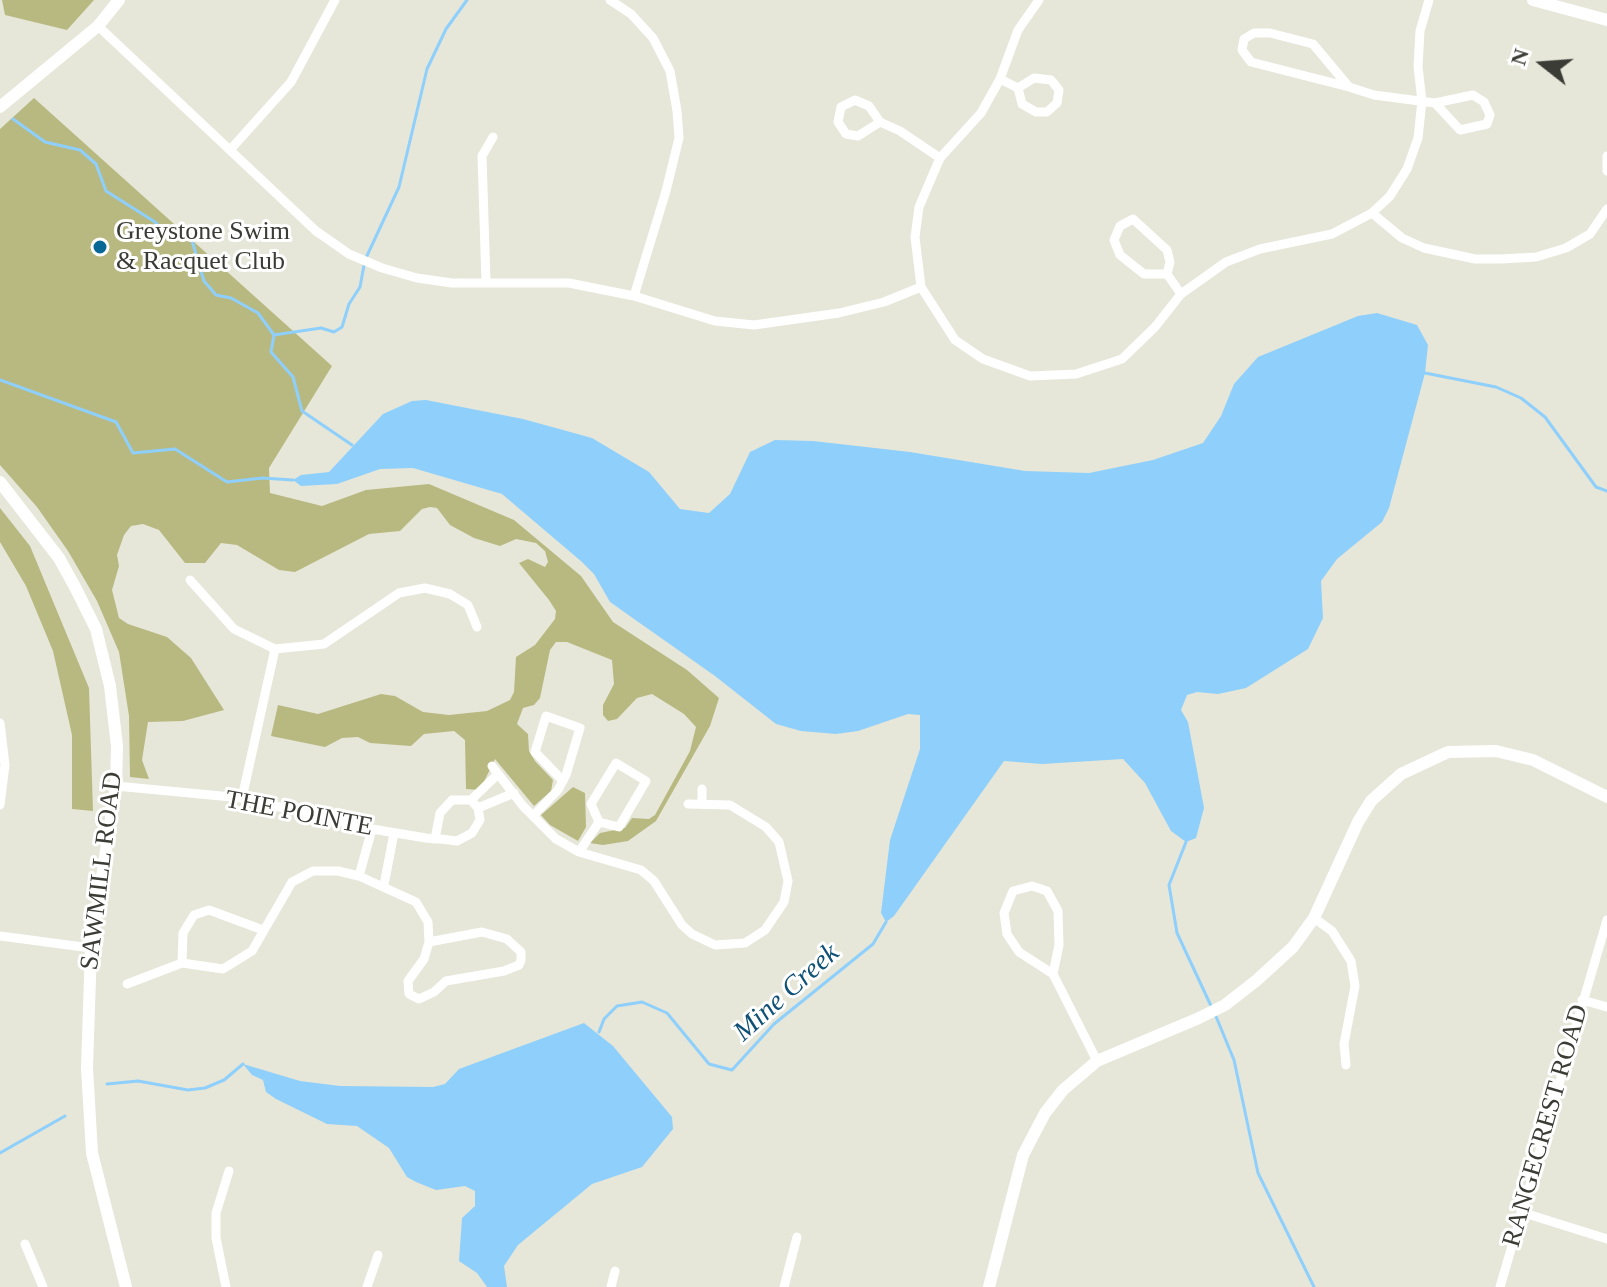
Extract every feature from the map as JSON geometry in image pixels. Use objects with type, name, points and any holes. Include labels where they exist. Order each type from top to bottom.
[{"type":"street","points":[[0,107],[98,26],[119,0]]},
{"type":"street","points":[[230,150],[291,82],[335,0]]},
{"type":"street","points":[[610,0],[631,14],[653,38],[670,71],[677,111],[679,138],[634,296]]},
{"type":"street","points":[[1036,1],[1018,30],[1000,79],[981,113],[940,158],[919,207],[915,237],[921,287],[955,340],[983,359],[1030,376],[1076,374],[1122,359],[1155,327],[1181,294],[1226,262],[1260,249],[1332,234],[1372,213],[1390,196],[1407,169],[1418,138],[1422,101],[1419,43],[1429,0]]},
{"type":"street","points":[[1533,0],[1572,5],[1607,20]]},
{"type":"street","points":[[98,26],[316,231],[349,254],[417,278],[569,283],[634,296],[715,321],[754,325],[839,313],[884,302],[921,287]]},
{"type":"street","points":[[1349,87],[1313,44],[1270,33],[1254,33],[1244,39],[1242,50],[1251,62],[1349,87],[1435,103],[1473,95],[1484,102],[1490,115],[1487,124],[1460,130],[1435,103]]},
{"type":"street","points":[[1000,79],[1018,88],[1022,104],[1036,112],[1047,112],[1057,103],[1059,90],[1051,80],[1034,78],[1018,88]]},
{"type":"street","points":[[880,122],[858,136],[846,134],[838,122],[841,107],[855,100],[869,106],[880,122],[900,131],[940,158]]},
{"type":"street","points":[[486,282],[482,156],[493,137]]},
{"type":"street","points":[[1607,156],[1607,171]]},
{"type":"street","points":[[1372,213],[1402,238],[1424,248],[1475,259],[1501,259],[1536,257],[1566,248],[1590,234],[1607,209]]},
{"type":"street","points":[[1167,274],[1144,274],[1120,255],[1114,240],[1120,226],[1133,219],[1167,250],[1170,262],[1167,274],[1181,294]]},
{"type":"street","name":"SAWMILL ROAD","points":[[0,482],[59,558],[96,629],[110,686],[117,746],[116,786],[91,948],[86,1040],[92,1153],[126,1287]]},
{"type":"street","points":[[190,580],[234,629],[275,649],[324,644],[399,593],[425,588],[450,594],[468,605],[477,627]]},
{"type":"street","points":[[242,798],[275,649]]},
{"type":"street","points":[[533,816],[563,781],[580,728],[546,716],[535,752],[563,781]]},
{"type":"street","points":[[0,723],[0,805]]},
{"type":"street","points":[[990,1287],[1019,1169],[1030,1138],[1063,1090],[1097,1061],[1225,1005],[1293,947],[1314,918],[1356,826],[1371,801],[1401,774],[1448,752],[1496,751],[1533,760],[1607,797]]},
{"type":"street","points":[[616,763],[646,781],[619,827],[599,822],[591,804],[616,763]]},
{"type":"street","points":[[474,804],[495,770],[556,839],[579,852],[641,870],[654,881],[682,925],[692,934],[715,945],[745,943],[765,930],[784,902],[787,862],[779,842],[766,827],[730,805],[688,804]]},
{"type":"street","name":"THE POINTE","points":[[116,786],[242,798],[372,829],[457,841],[472,833],[480,820],[474,804]]},
{"type":"street","points":[[702,789],[702,804]]},
{"type":"street","points":[[435,839],[440,813],[452,800],[474,804],[514,793]]},
{"type":"street","points":[[579,852],[599,822]]},
{"type":"street","points":[[359,876],[372,829]]},
{"type":"street","points":[[384,885],[394,833]]},
{"type":"street","points":[[127,984],[182,963],[223,969],[252,951],[292,882],[313,871],[359,876],[416,902],[428,922],[429,942],[424,959],[408,981],[409,994],[419,999],[434,992],[446,981],[504,971],[519,965],[521,960],[521,952],[507,939],[482,932],[429,942]]},
{"type":"street","points":[[1053,974],[1059,945],[1058,911],[1047,891],[1032,886],[1013,891],[1004,913],[1007,934],[1019,952],[1053,974],[1097,1061]]},
{"type":"street","points":[[182,963],[183,933],[194,915],[209,910],[263,930]]},
{"type":"street","points":[[1314,918],[1332,931],[1351,961],[1355,986],[1344,1044],[1346,1065]]},
{"type":"street","name":"RANGECREST ROAD","points":[[1500,1287],[1607,920]]},
{"type":"street","points":[[0,936],[91,948]]},
{"type":"street","points":[[1582,1000],[1607,1007]]},
{"type":"street","points":[[226,1287],[216,1238],[216,1213],[229,1171]]},
{"type":"street","points":[[1521,1212],[1607,1239]]},
{"type":"street","points":[[784,1287],[797,1237]]},
{"type":"street","points":[[25,1244],[43,1287]]},
{"type":"street","points":[[367,1287],[378,1255]]},
{"type":"street","points":[[611,1287],[615,1271]]},
{"type":"green space","points":[[2,0],[94,0],[67,30],[5,15]]},
{"type":"green space","points":[[34,98],[332,366],[269,468],[270,493],[322,506],[366,490],[429,484],[514,520],[581,576],[613,622],[687,670],[719,698],[710,726],[656,821],[628,841],[603,845],[590,843],[600,833],[625,828],[632,818],[649,819],[655,815],[690,751],[696,727],[684,714],[652,694],[637,698],[617,719],[608,721],[603,715],[603,705],[614,684],[612,660],[567,642],[556,642],[550,650],[540,698],[534,705],[523,708],[517,724],[528,734],[529,751],[535,761],[553,780],[551,791],[534,806],[495,759],[480,790],[466,789],[465,740],[454,731],[424,734],[411,746],[370,743],[358,737],[342,738],[325,747],[271,736],[278,705],[318,714],[381,694],[395,696],[423,712],[449,715],[487,711],[510,700],[514,692],[516,657],[535,645],[555,619],[556,611],[549,600],[519,563],[528,559],[545,567],[548,562],[545,551],[536,543],[516,539],[500,546],[474,538],[450,525],[437,508],[430,507],[422,509],[400,531],[369,534],[295,572],[279,570],[237,545],[221,543],[205,563],[185,563],[159,530],[143,524],[131,526],[117,555],[119,566],[112,590],[119,618],[167,637],[191,658],[224,710],[183,721],[148,722],[142,760],[149,779],[130,777],[129,716],[119,652],[97,601],[68,551],[37,507],[0,465],[0,129]]},
{"type":"green space","points":[[0,508],[30,546],[89,688],[93,811],[72,809],[72,735],[53,651],[26,586],[0,542]]},
{"type":"green space","points":[[573,787],[585,793],[586,827],[578,841],[550,825],[541,815]]},
{"type":"water","points":[[1377,313],[1417,325],[1428,345],[1425,373],[1389,508],[1382,522],[1337,559],[1321,581],[1323,618],[1308,649],[1246,688],[1218,694],[1197,692],[1187,695],[1181,710],[1188,722],[1204,808],[1196,838],[1186,842],[1171,831],[1145,783],[1123,759],[1042,764],[1004,761],[894,916],[886,922],[881,913],[890,840],[920,749],[920,715],[908,714],[858,731],[836,734],[801,731],[776,724],[715,676],[610,602],[594,574],[582,562],[502,494],[413,468],[380,469],[337,484],[301,486],[293,480],[301,475],[329,472],[383,414],[412,401],[426,400],[523,419],[592,438],[649,472],[680,509],[709,513],[730,494],[750,452],[775,440],[910,452],[1025,471],[1089,473],[1153,460],[1203,443],[1221,416],[1234,384],[1258,357],[1358,316]]},
{"type":"water","points":[[584,1023],[613,1046],[672,1117],[673,1129],[642,1167],[592,1184],[518,1245],[504,1266],[507,1287],[487,1287],[477,1273],[459,1261],[462,1218],[475,1206],[475,1191],[465,1186],[436,1190],[416,1182],[407,1177],[389,1148],[357,1126],[327,1124],[276,1099],[266,1092],[263,1080],[252,1075],[243,1064],[300,1081],[340,1086],[433,1087],[445,1084],[459,1069]]},
{"type":"waterway","points":[[274,335],[321,328],[334,332],[342,327],[349,304],[360,287],[365,260],[399,187],[427,69],[446,29],[467,0]]},
{"type":"waterway","name":"Mine Creek","points":[[13,119],[45,142],[80,150],[96,164],[106,191],[155,222],[171,237],[190,234],[204,281],[216,295],[231,298],[258,313],[274,335],[271,352],[293,377],[302,411],[352,445]]},
{"type":"waterway","name":"Mine Creek","points":[[1425,373],[1496,387],[1521,398],[1545,417],[1596,487],[1607,491]]},
{"type":"waterway","points":[[0,380],[116,422],[133,453],[175,449],[227,482],[262,478],[293,480]]},
{"type":"waterway","points":[[1186,842],[1169,885],[1177,933],[1212,1008]]},
{"type":"waterway","name":"Mine Creek","points":[[599,1032],[604,1019],[617,1006],[642,1002],[667,1013],[709,1064],[732,1070],[774,1024],[873,944],[886,922]]},
{"type":"waterway","points":[[1215,1014],[1234,1060],[1258,1173],[1314,1287]]},
{"type":"waterway","points":[[107,1084],[138,1081],[188,1090],[205,1088],[224,1080],[243,1064]]},
{"type":"waterway","points":[[0,1153],[65,1116]]},
{"type":"place","name":"Greystone Swim & Racquet Club","points":[[100,247]]}]
